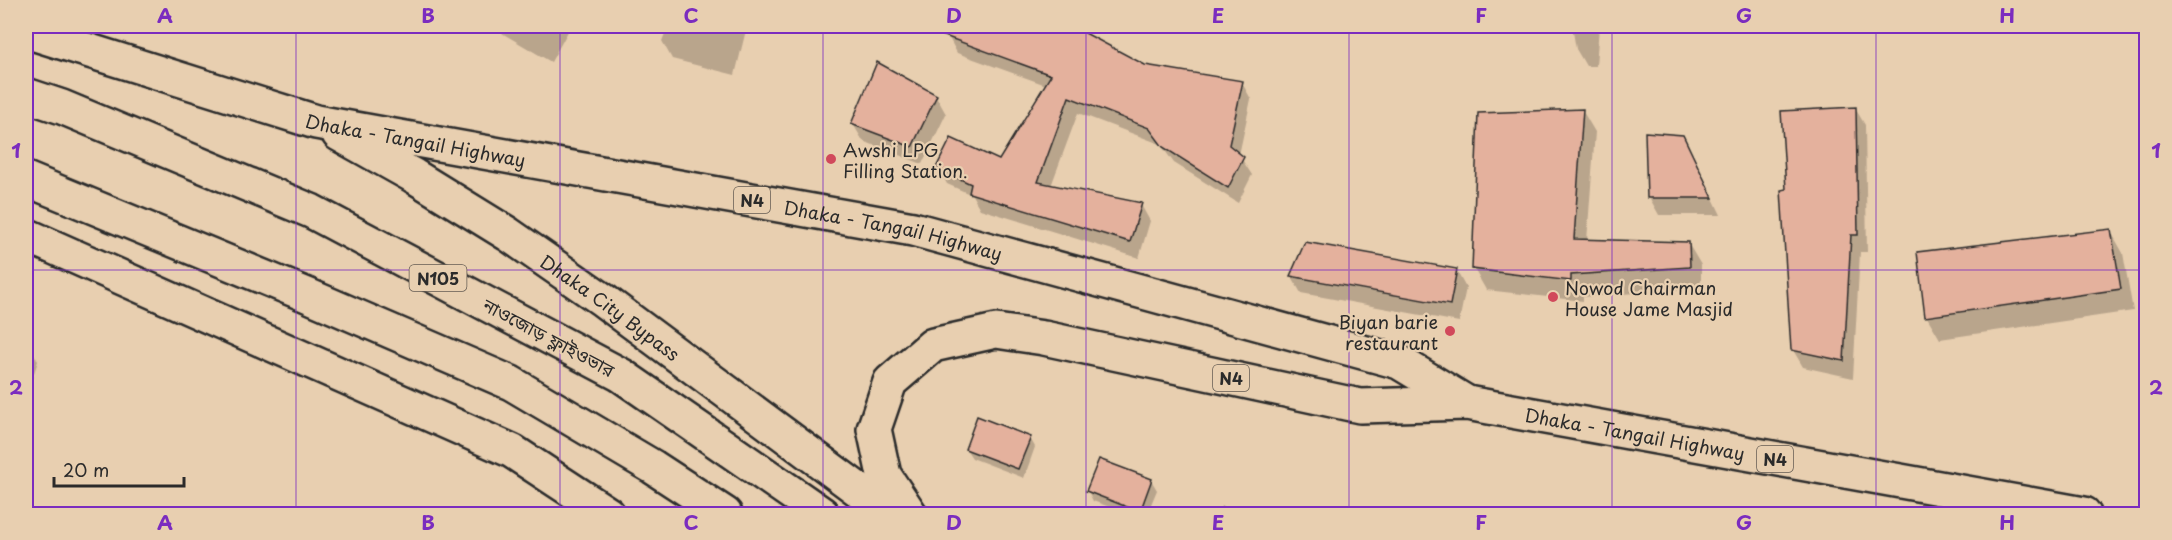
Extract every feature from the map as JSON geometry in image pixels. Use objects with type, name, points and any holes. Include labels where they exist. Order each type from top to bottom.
[{"type":"highway","name":"Dhaka - Tangail Highway","points":[[26,31],[316,122],[913,229],[1399,362],[1467,403]]},
{"type":"highway","name":"নাওজোড় ফ্লাইওভার","points":[[26,94],[62,106],[311,210],[621,375],[822,514]]},
{"type":"highway","name":"Dhaka City Bypass","points":[[316,122],[414,176],[507,234],[603,300],[891,514]]},
{"type":"highway","points":[[26,179],[296,290],[511,383],[654,467],[725,514]]},
{"type":"highway","points":[[26,235],[512,451],[608,514]]},
{"type":"highway","name":"Dhaka - Tangail Highway","points":[[910,514],[884,475],[874,429],[890,382],[933,345],[996,331],[1056,341],[1360,406],[1467,403],[2084,514]]},
{"type":"building","points":[[928,26],[1072,26],[1145,65],[1243,81],[1229,145],[1244,157],[1228,188],[1163,147],[1149,128],[1069,97],[1038,182],[1142,203],[1130,242],[969,193],[971,184],[936,168],[951,138],[999,160],[1051,75],[928,30]]},
{"type":"building","points":[[877,62],[937,95],[912,147],[851,124]]},
{"type":"building","points":[[1856,107],[1858,235],[1851,235],[1844,361],[1791,350],[1781,190],[1786,189],[1781,111]]},
{"type":"building","points":[[1583,109],[1574,239],[1689,242],[1690,267],[1571,275],[1571,281],[1472,269],[1478,113]]},
{"type":"building","points":[[1645,132],[1683,135],[1713,198],[1647,198]]},
{"type":"building","points":[[2111,229],[2121,289],[1925,317],[1917,252]]},
{"type":"building","points":[[1305,242],[1457,269],[1450,305],[1290,276]]},
{"type":"building","points":[[977,416],[1031,437],[1018,469],[965,449]]},
{"type":"building","points":[[1099,459],[1152,479],[1140,512],[1086,491]]},
{"type":"place","name":"Awshi LPG Filling Station.","points":[[831,159]]},
{"type":"place","name":"Nowod Chairman House Jame Masjid","points":[[1553,297]]},
{"type":"place","name":"Biyan barie restaurant","points":[[1450,331]]}]
